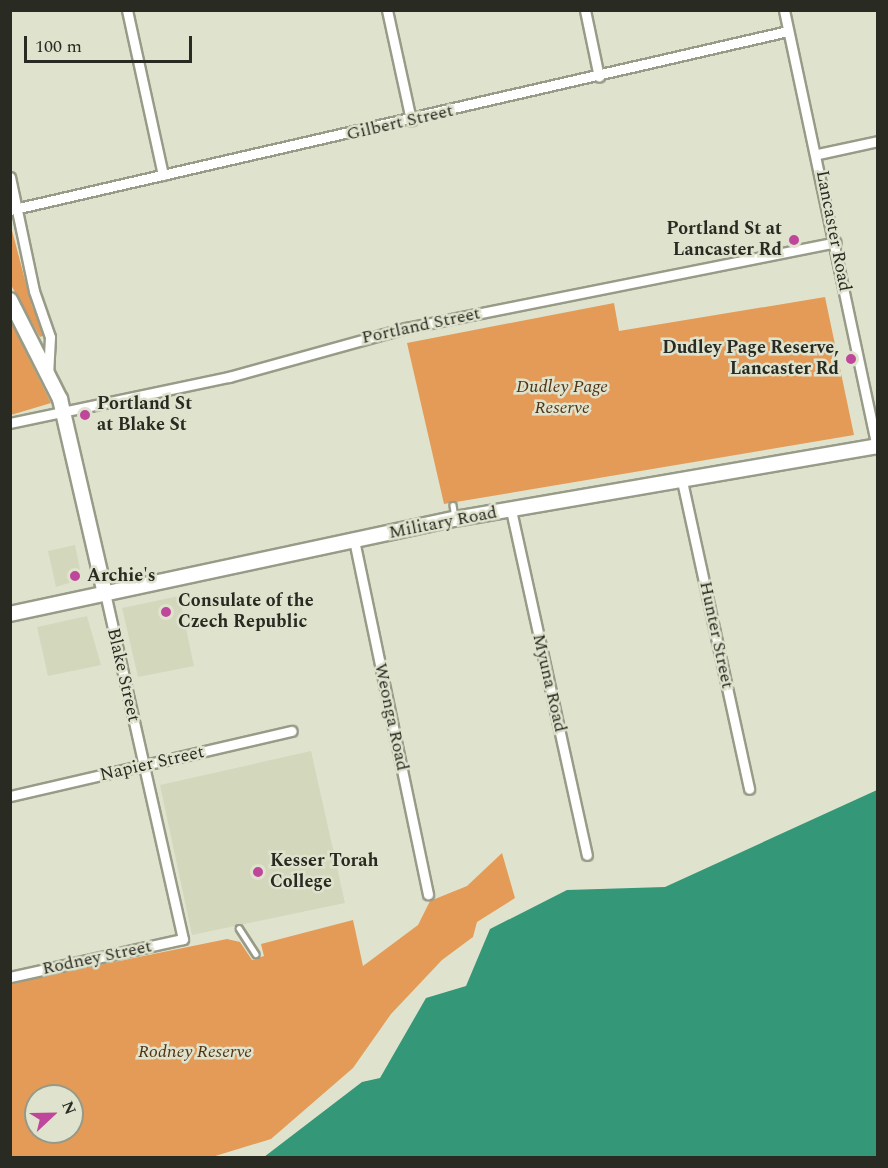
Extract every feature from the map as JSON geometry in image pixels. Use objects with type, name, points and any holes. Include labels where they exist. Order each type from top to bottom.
[{"type":"street","points":[[127,10],[164,176]]},
{"type":"street","points":[[387,10],[411,120]]},
{"type":"street","points":[[585,10],[598,77]]},
{"type":"street","name":"Lancaster Road","points":[[783,10],[818,154],[877,448]]},
{"type":"street","name":"Gilbert Street","points":[[14,209],[598,77],[788,31]]},
{"type":"street","points":[[818,154],[878,141]]},
{"type":"street","points":[[10,177],[14,209],[34,291],[52,348],[48,374]]},
{"type":"street","name":"Portland Street","points":[[10,423],[229,377],[406,328],[835,242]]},
{"type":"street","name":"Blake Street","points":[[10,300],[64,411],[183,939]]},
{"type":"street","name":"Military Road","points":[[10,614],[455,519],[877,448]]},
{"type":"street","name":"Hunter Street","points":[[682,481],[749,789]]},
{"type":"street","name":"Myuna Road","points":[[511,510],[587,855]]},
{"type":"street","name":"Weonga Road","points":[[354,540],[428,894]]},
{"type":"street","name":"Napier Street","points":[[10,796],[292,731]]},
{"type":"street","name":"Rodney Street","points":[[10,977],[183,939]]},
{"type":"lane","points":[[453,505],[455,519]]},
{"type":"lane","points":[[239,928],[256,954]]},
{"type":"shaded area","points":[[75,545],[82,579],[56,587],[48,551]]},
{"type":"shaded area","points":[[179,596],[194,666],[138,677],[122,608]]},
{"type":"shaded area","points":[[87,616],[101,665],[48,676],[37,627]]},
{"type":"shaded area","name":"Kesser Torah College","points":[[311,751],[345,903],[192,935],[160,785]]},
{"type":"shaded area","points":[[877,790],[877,1157],[264,1157],[362,1082],[380,1078],[426,998],[466,986],[490,929],[567,890],[665,887]]},
{"type":"green space","points":[[10,223],[32,306],[45,335],[40,337],[11,285]]},
{"type":"green space","name":"Dudley Page Reserve","points":[[825,297],[854,435],[444,504],[407,343],[614,303],[619,331]]},
{"type":"green space","points":[[10,320],[51,403],[11,415],[10,415]]},
{"type":"green space","name":"Rodney Reserve","points":[[502,853],[515,898],[477,922],[473,937],[442,960],[391,1014],[353,1068],[271,1139],[212,1157],[11,1157],[11,983],[227,939],[240,942],[252,960],[264,956],[261,944],[353,920],[363,966],[418,925],[430,901],[467,886]]},
{"type":"place","name":"Portland St at Lancaster Rd","points":[[794,240]]},
{"type":"place","name":"Dudley Page Reserve, Lancaster Rd","points":[[851,359]]},
{"type":"place","name":"Portland St at Blake St","points":[[85,415]]},
{"type":"place","name":"Archie's","points":[[75,576]]},
{"type":"place","name":"Consulate of the Czech Republic","points":[[166,612]]},
{"type":"place","name":"Kesser Torah College","points":[[258,872]]}]
